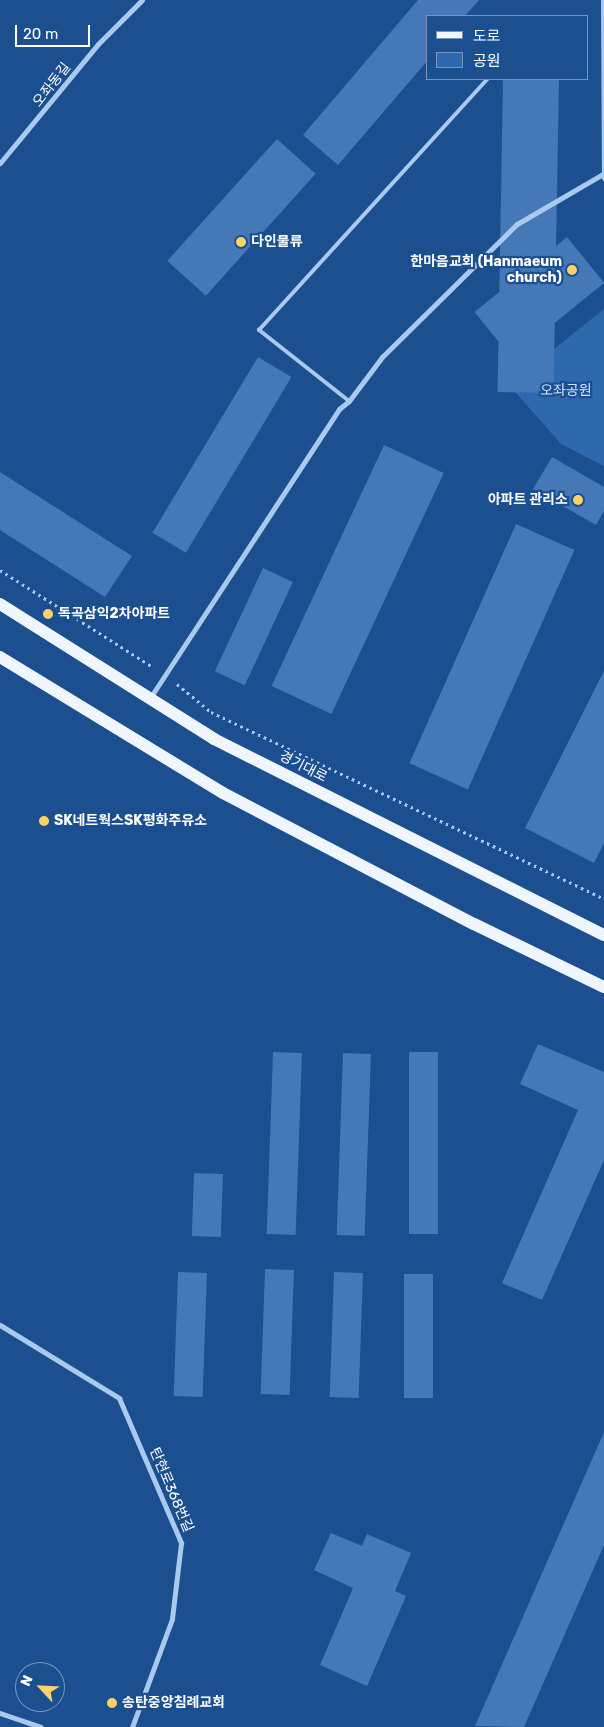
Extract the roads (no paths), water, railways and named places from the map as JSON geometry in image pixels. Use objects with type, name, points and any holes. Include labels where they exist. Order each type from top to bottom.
[{"type":"main road","name":"경기대로","points":[[0,604],[214,739],[604,935]]},
{"type":"main road","points":[[0,657],[222,793],[474,924],[604,986]]},
{"type":"street","name":"오좌동길","points":[[0,163],[98,44],[142,0]]},
{"type":"street","points":[[150,699],[339,409],[349,401],[382,357],[517,224],[603,176],[603,0]]},
{"type":"street","name":"탄현로368번길","points":[[0,1325],[118,1398],[181,1543],[172,1619],[132,1727]]},
{"type":"street","points":[[0,1713],[41,1727]]},
{"type":"lane","points":[[349,401],[259,330],[486,80]]},
{"type":"place","name":"다인물류","points":[[241,242]]},
{"type":"place","name":"한마음교회 (Hanmaeum church)","points":[[572,270]]},
{"type":"place","name":"아파트 관리소","points":[[578,500]]},
{"type":"place","name":"독곡삼익2차아파트","points":[[48,614]]},
{"type":"place","name":"SK네트웍스SK평화주유소","points":[[44,821]]},
{"type":"place","name":"송탄중앙침례교회","points":[[112,1703]]},
{"type":"park label","name":"오좌공원","points":[[566,391]]}]
